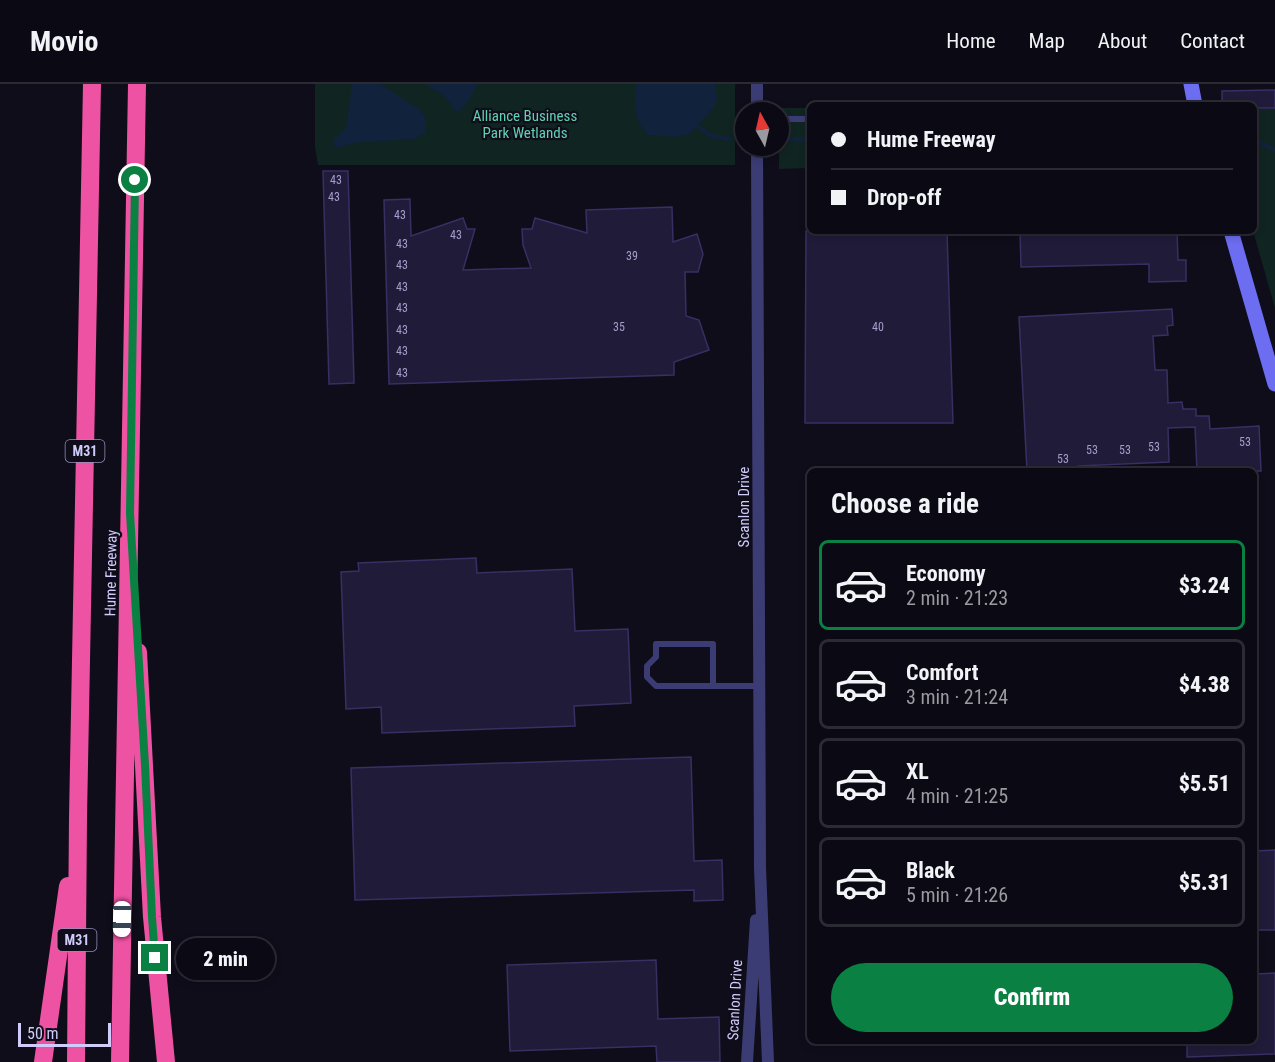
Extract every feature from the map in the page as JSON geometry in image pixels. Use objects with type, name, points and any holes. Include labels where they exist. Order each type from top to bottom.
[{"type":"highway","name":"Hume Freeway","points":[[76,1062],[78,817],[92,84]]},
{"type":"highway","name":"Hume Freeway","points":[[120,1062],[137,84]]},
{"type":"highway","points":[[130,513],[152,917],[166,1062]]},
{"type":"highway","points":[[43,1062],[78,817]]},
{"type":"street","points":[[757,84],[757,102]]},
{"type":"street","points":[[1191,84],[1194,102]]},
{"type":"street","name":"Scanlon Drive","points":[[757,156],[760,868],[768,1062]]},
{"type":"street","points":[[1232,234],[1275,384]]},
{"type":"street","name":"Scanlon Drive","points":[[747,1062],[760,868]]},
{"type":"lane","points":[[789,119],[807,119]]},
{"type":"lane","points":[[713,686],[713,644],[656,644],[656,657],[646,666],[647,678],[656,686],[713,686],[759,686]]},
{"type":"green space","name":"Alliance Business Park Wetlands","points":[[315,84],[735,84],[735,165],[318,165],[315,147]]},
{"type":"green space","points":[[789,108],[807,108],[807,168],[779,169],[779,156],[789,156]]},
{"type":"green space","points":[[1257,109],[1275,109],[1275,308],[1254,234],[1257,234]]},
{"type":"water","points":[[352,84],[380,84],[420,110],[425,116],[425,133],[414,139],[360,142],[335,148],[333,140],[346,128]]},
{"type":"water","points":[[427,84],[478,84],[465,106],[457,112],[442,94]]},
{"type":"water","points":[[636,84],[715,84],[717,98],[714,107],[691,133],[677,137],[648,135],[637,118]]},
{"type":"building","points":[[1275,90],[1275,108],[1257,108],[1257,102],[1222,102],[1222,91]]},
{"type":"building","points":[[323,171],[348,171],[354,383],[329,384]]},
{"type":"building","points":[[410,199],[411,236],[463,218],[467,229],[475,229],[463,270],[531,268],[523,245],[522,229],[532,229],[535,218],[587,233],[586,210],[672,207],[673,242],[697,234],[703,254],[698,272],[685,272],[686,316],[699,320],[709,350],[674,362],[674,375],[389,384],[384,200]]},
{"type":"building","points":[[806,231],[807,234],[947,234],[953,423],[805,423]]},
{"type":"building","points":[[1020,234],[1177,234],[1178,260],[1186,260],[1186,281],[1149,282],[1149,264],[1021,267]]},
{"type":"building","points":[[1172,309],[1173,325],[1167,326],[1168,335],[1153,336],[1155,370],[1167,370],[1168,403],[1182,402],[1183,409],[1196,409],[1196,416],[1209,416],[1210,429],[1259,426],[1261,471],[1257,471],[1257,468],[1197,468],[1195,427],[1168,428],[1169,462],[1078,466],[1078,468],[1027,468],[1019,317]]},
{"type":"building","points":[[476,558],[477,573],[572,569],[575,631],[628,629],[631,703],[574,706],[575,726],[382,733],[381,707],[346,709],[341,572],[359,571],[358,563]]},
{"type":"building","points":[[691,757],[694,861],[722,860],[723,900],[694,901],[694,890],[355,900],[351,768]]},
{"type":"building","points":[[1275,850],[1275,930],[1257,930],[1257,851]]},
{"type":"building","points":[[656,960],[658,1019],[719,1017],[720,1062],[657,1062],[656,1046],[510,1051],[507,965]]},
{"type":"building","points":[[1275,973],[1275,1054],[1187,1057],[1187,1044],[1257,1044],[1257,974]]},
{"type":"waterway","points":[[693,122],[711,136],[730,139]]},
{"type":"waterway","points":[[789,139],[807,139]]},
{"type":"waterway","points":[[1257,141],[1275,150]]},
{"type":"route","points":[[135,180],[130,513],[155,958]]}]
